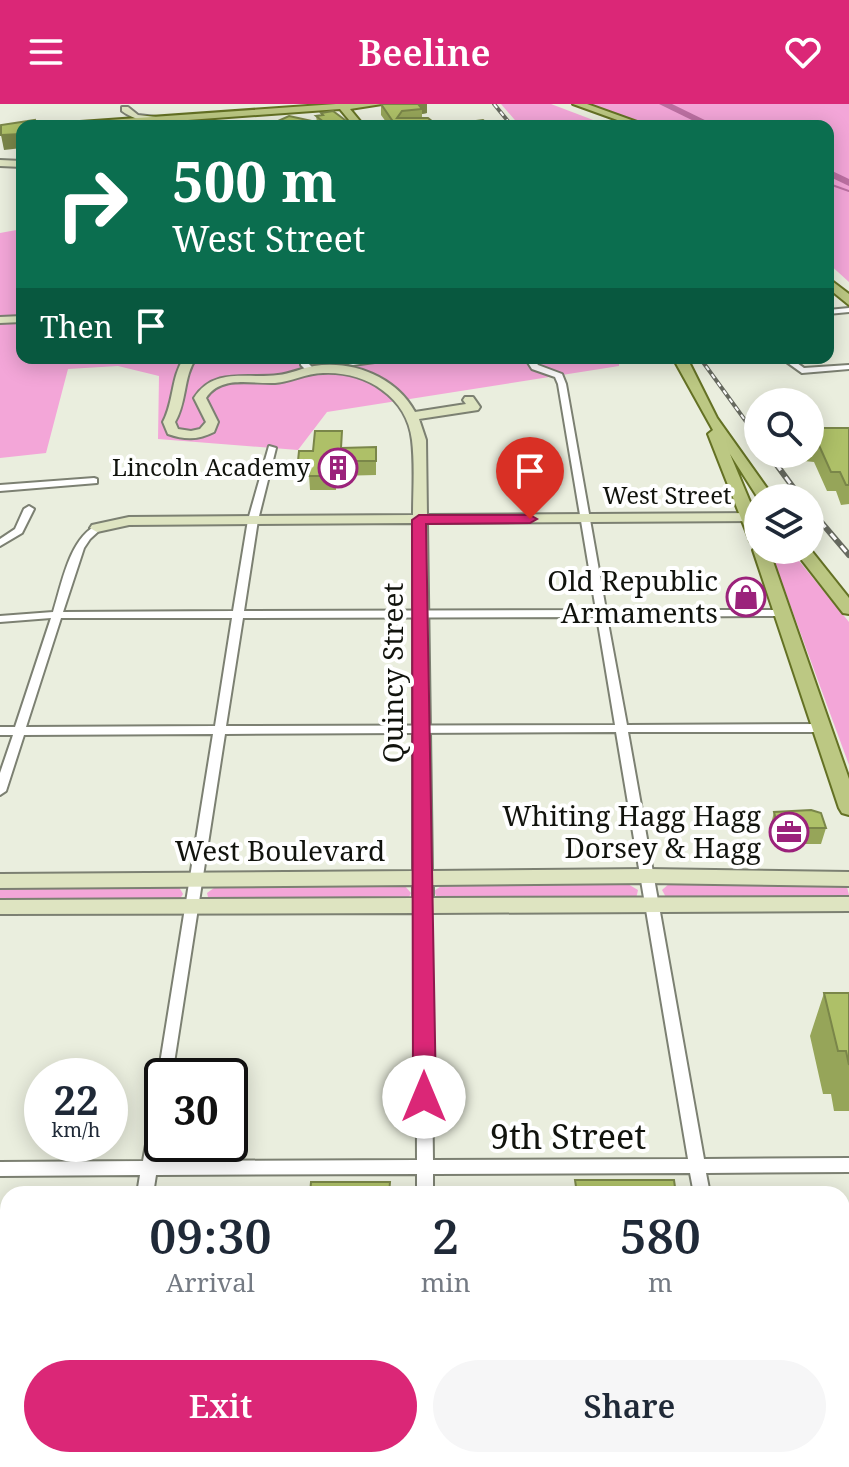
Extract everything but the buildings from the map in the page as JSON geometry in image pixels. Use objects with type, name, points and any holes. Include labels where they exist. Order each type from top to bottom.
[{"type":"main road","points":[[568,104],[624,120]]},
{"type":"main road","points":[[160,120],[382,105]]},
{"type":"main road","points":[[164,120],[348,106],[363,120]]},
{"type":"main road","points":[[580,106],[609,120]]},
{"type":"main road","points":[[834,276],[849,290]]},
{"type":"main road","points":[[834,287],[849,301]]},
{"type":"main road","points":[[683,364],[744,496]]},
{"type":"main road","points":[[711,419],[757,484]]},
{"type":"main road","points":[[766,564],[849,808]]},
{"type":"main road","points":[[813,564],[849,609]]},
{"type":"street","points":[[121,106],[130,115],[142,118],[208,116]]},
{"type":"street","points":[[186,364],[179,406],[169,422],[173,431],[186,435],[204,432],[212,426],[200,398],[212,384],[239,378],[279,379],[308,364],[376,379],[397,394],[412,416],[474,407],[469,400]]},
{"type":"street","points":[[533,364],[559,376],[562,384],[701,1186]]},
{"type":"street","points":[[793,364],[802,371],[849,367]]},
{"type":"street","name":"Quincy Street","points":[[412,416],[419,440],[425,1186]]},
{"type":"street","points":[[168,1058],[253,520],[272,448]]},
{"type":"street","points":[[0,488],[95,481]]},
{"type":"street","points":[[0,543],[19,531],[29,509]]},
{"type":"street","name":"West Street","points":[[97,528],[129,521],[744,518]]},
{"type":"street","points":[[0,791],[79,548],[97,528]]},
{"type":"street","points":[[0,619],[59,615],[784,613]]},
{"type":"street","points":[[0,731],[823,728]]},
{"type":"street","name":"West Boulevard","points":[[0,881],[648,876],[849,879]]},
{"type":"street","name":"West Boulevard","points":[[0,907],[423,908],[849,904]]},
{"type":"street","points":[[146,1186],[150,1162]]},
{"type":"street","name":"9th Street","points":[[0,1169],[849,1165]]},
{"type":"shaded area","points":[[501,104],[551,104],[593,120],[515,120]]},
{"type":"shaded area","points":[[590,104],[849,104],[849,282],[834,268],[834,120],[634,120]]},
{"type":"shaded area","points":[[16,230],[16,364],[619,366],[327,412],[298,450],[158,439],[159,376],[118,366],[68,369],[46,453],[0,458],[0,233]]},
{"type":"shaded area","points":[[775,564],[801,564],[849,622],[849,765]]},
{"type":"shaded area","points":[[804,882],[847,887],[849,895],[777,901],[667,899],[662,890],[670,883]]},
{"type":"shaded area","points":[[626,883],[638,890],[636,899],[438,900],[434,891],[444,884]]},
{"type":"shaded area","points":[[218,885],[404,885],[411,893],[407,901],[209,901],[207,893]]},
{"type":"shaded area","points":[[0,886],[179,887],[183,894],[178,902],[0,905]]},
{"type":"waterway","points":[[664,104],[699,120]]},
{"type":"waterway","points":[[834,175],[849,183]]},
{"type":"waterway","points":[[834,186],[849,191]]},
{"type":"railway","points":[[494,104],[507,120]]},
{"type":"railway","points":[[704,364],[744,419]]},
{"type":"railway","points":[[779,468],[791,484]]},
{"type":"railway","points":[[824,526],[849,555]]},
{"type":"place","name":"Lincoln Academy","points":[[338,468]]},
{"type":"place","name":"Old Republic Armaments","points":[[746,597]]},
{"type":"place","name":"Whiting Hagg Hagg Dorsey & Hagg","points":[[789,832]]},
{"type":"route","points":[[424,1097],[419,520],[530,519]]}]
